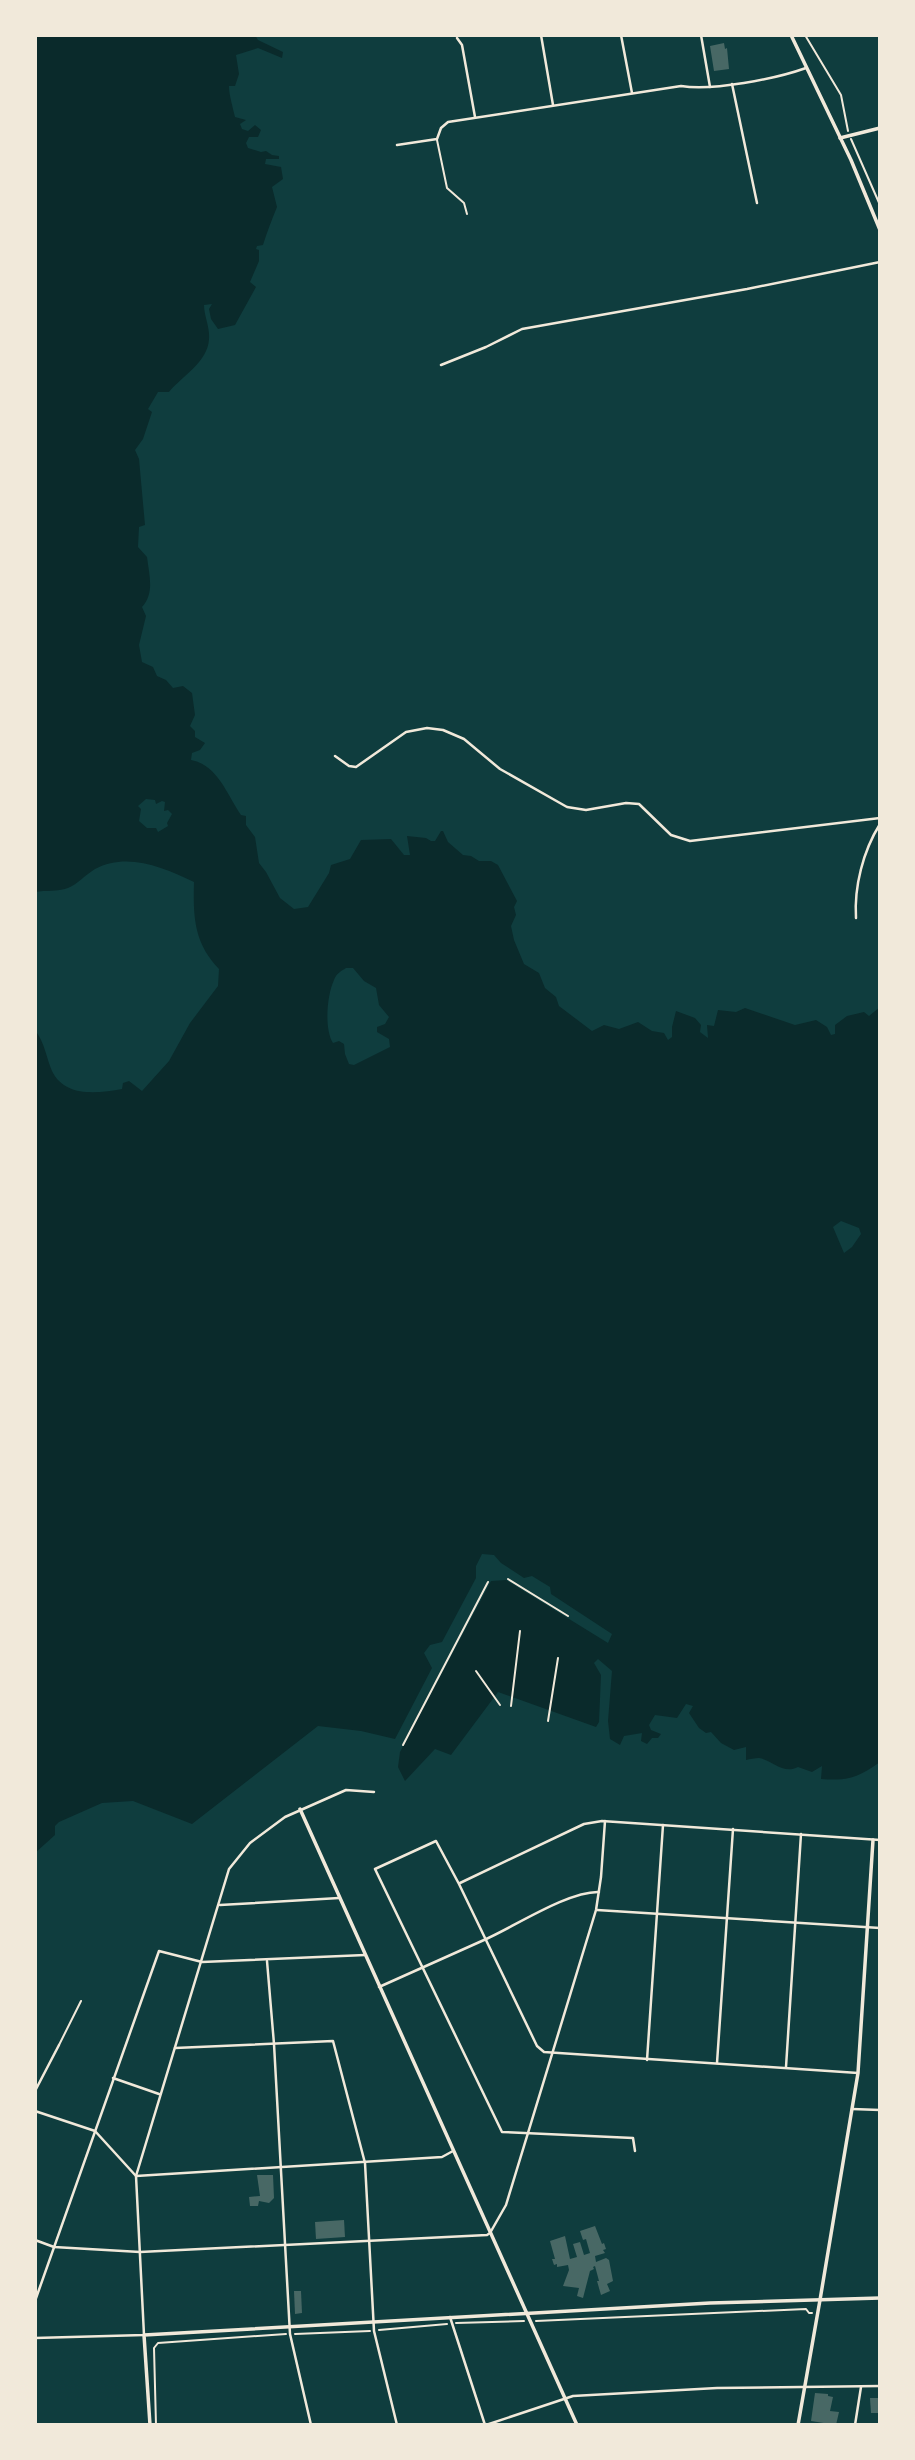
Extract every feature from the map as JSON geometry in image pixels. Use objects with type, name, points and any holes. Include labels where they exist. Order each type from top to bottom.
[{"type":"street","points":[[541,35],[553,106]]},
{"type":"street","points":[[621,35],[632,93]]},
{"type":"street","points":[[701,35],[710,87]]},
{"type":"street","points":[[791,35],[880,230]]},
{"type":"street","points":[[457,38],[462,44],[475,117]]},
{"type":"street","points":[[397,145],[437,139],[441,128],[448,122],[681,86],[698,89],[732,84],[806,68]]},
{"type":"street","points":[[732,84],[757,203]]},
{"type":"street","points":[[840,138],[880,128]]},
{"type":"street","points":[[441,365],[486,347],[522,328],[747,289],[880,262]]},
{"type":"street","points":[[335,755],[349,766],[356,767],[406,732],[427,728],[443,730],[464,738],[500,769],[567,807],[586,810],[626,803],[639,804],[671,835],[690,841],[880,818]]},
{"type":"street","points":[[856,918],[857,889],[873,834],[880,824]]},
{"type":"street","points":[[150,2425],[136,2176],[229,1869],[250,1843],[300,1810],[346,1790],[373,1792]]},
{"type":"street","points":[[300,1810],[577,2425]]},
{"type":"street","points":[[490,2233],[502,2214],[596,1910],[600,1892],[605,1821]]},
{"type":"street","points":[[459,1884],[584,1824],[605,1821],[880,1840]]},
{"type":"street","points":[[648,2060],[663,1825]]},
{"type":"street","points":[[717,2063],[733,1829]]},
{"type":"street","points":[[786,2067],[801,1834]]},
{"type":"street","points":[[798,2425],[858,2073],[873,1840]]},
{"type":"street","points":[[635,2151],[633,2138],[502,2132],[375,1869],[436,1841],[537,2046],[544,2052],[858,2073]]},
{"type":"street","points":[[379,1987],[486,1940],[557,1904],[590,1892],[600,1892]]},
{"type":"street","points":[[219,1905],[339,1898]]},
{"type":"street","points":[[596,1910],[880,1928]]},
{"type":"street","points":[[35,2301],[159,1951],[202,1962],[365,1955]]},
{"type":"street","points":[[267,1961],[290,2334],[311,2425]]},
{"type":"street","points":[[175,2048],[333,2041],[365,2163],[374,2331],[397,2425]]},
{"type":"street","points":[[35,2091],[59,2045]]},
{"type":"street","points":[[113,2078],[159,2094]]},
{"type":"street","points":[[852,2109],[880,2110]]},
{"type":"street","points":[[35,2111],[95,2131],[136,2176]]},
{"type":"street","points":[[136,2176],[442,2157],[453,2151]]},
{"type":"street","points":[[35,2240],[54,2247],[140,2252],[490,2233]]},
{"type":"street","points":[[35,2338],[144,2335],[710,2303],[880,2298]]},
{"type":"street","points":[[450,2317],[485,2425],[573,2396],[717,2388],[880,2386]]},
{"type":"street","points":[[855,2425],[861,2387]]},
{"type":"lane","points":[[437,139],[447,188],[464,203],[467,214]]},
{"type":"lane","points":[[59,2045],[82,2001]]},
{"type":"path","points":[[805,35],[841,94],[849,134],[880,205]]},
{"type":"path","points":[[508,1579],[568,1616]]},
{"type":"path","points":[[403,1745],[488,1582]]},
{"type":"path","points":[[511,1706],[520,1631]]},
{"type":"path","points":[[548,1721],[558,1658]]},
{"type":"path","points":[[476,1671],[500,1705]]},
{"type":"path","points":[[156,2425],[154,2348],[158,2343],[451,2324],[798,2309],[806,2309],[808,2313],[817,2312]]},
{"type":"water","points":[[35,35],[255,35],[258,40],[283,52],[282,58],[258,48],[236,55],[239,74],[235,86],[229,86],[230,97],[235,117],[246,120],[240,124],[242,129],[248,131],[255,125],[261,130],[258,137],[249,137],[246,143],[248,148],[279,156],[279,159],[266,159],[265,164],[281,167],[283,179],[272,187],[277,207],[263,245],[257,246],[256,249],[259,250],[259,261],[250,282],[256,287],[235,325],[218,329],[211,319],[209,309],[212,304],[204,305],[209,335],[208,347],[194,368],[169,392],[158,392],[148,409],[152,412],[143,439],[135,450],[139,459],[145,525],[139,527],[138,547],[147,557],[150,583],[149,596],[142,607],[146,616],[139,645],[142,662],[153,667],[157,676],[166,680],[173,688],[183,686],[192,693],[195,715],[190,726],[195,731],[195,737],[205,743],[200,750],[192,753],[191,760],[215,774],[241,815],[246,816],[246,825],[255,837],[259,863],[280,898],[294,909],[308,907],[331,865],[350,859],[361,840],[391,839],[404,855],[410,855],[407,836],[435,841],[443,831],[448,842],[463,855],[498,865],[517,901],[514,907],[516,915],[511,926],[524,964],[539,973],[545,988],[556,997],[559,1006],[592,1031],[604,1025],[619,1029],[638,1022],[652,1031],[664,1033],[668,1040],[672,1037],[676,1011],[695,1018],[701,1025],[700,1032],[708,1038],[707,1025],[714,1026],[718,1010],[736,1012],[745,1008],[795,1025],[816,1020],[827,1027],[831,1035],[835,1034],[835,1025],[847,1016],[864,1012],[869,1016],[880,1007],[880,1762],[852,1777],[830,1780],[821,1779],[822,1766],[812,1772],[798,1767],[782,1768],[759,1758],[746,1760],[746,1747],[734,1750],[721,1743],[711,1732],[706,1733],[699,1728],[689,1713],[693,1706],[686,1704],[677,1718],[655,1715],[649,1725],[651,1730],[661,1734],[658,1738],[652,1738],[647,1744],[641,1741],[642,1733],[624,1736],[620,1745],[610,1739],[608,1721],[612,1671],[598,1659],[594,1663],[601,1675],[599,1722],[596,1727],[498,1692],[451,1755],[435,1749],[405,1781],[398,1767],[400,1752],[491,1581],[506,1580],[608,1643],[612,1634],[551,1594],[550,1587],[532,1576],[524,1578],[494,1555],[482,1554],[476,1566],[476,1578],[442,1642],[430,1645],[424,1653],[432,1668],[395,1739],[361,1731],[318,1726],[192,1824],[133,1801],[102,1803],[59,1822],[55,1826],[55,1835],[35,1853],[35,1030],[52,1071],[65,1086],[83,1092],[103,1092],[122,1089],[123,1083],[129,1081],[142,1091],[169,1061],[190,1023],[218,986],[219,969],[204,949],[197,929],[194,882],[170,871],[145,863],[107,864],[68,888],[35,892]],"holes":[[[146,799],[155,800],[156,804],[165,802],[164,811],[168,810],[172,814],[168,826],[158,832],[156,828],[147,828],[139,821],[141,809],[138,806]],[[346,968],[353,968],[364,981],[376,988],[379,1005],[389,1017],[385,1024],[377,1027],[377,1032],[389,1039],[390,1047],[354,1065],[349,1064],[344,1044],[339,1041],[333,1043],[328,1029],[328,1003],[339,973]],[[841,1221],[859,1228],[861,1234],[844,1253],[833,1227]]]},
{"type":"building","points":[[724,43],[729,69],[714,71],[710,46]]},
{"type":"building","points":[[257,2175],[273,2175],[274,2198],[269,2203],[259,2201],[258,2206],[250,2206],[249,2197],[260,2196]]},
{"type":"building","points":[[344,2220],[345,2237],[316,2239],[315,2222]]},
{"type":"building","points":[[595,2226],[606,2249],[603,2250],[605,2253],[595,2256],[596,2262],[606,2258],[609,2260],[613,2281],[607,2284],[610,2291],[601,2295],[595,2266],[593,2267],[583,2298],[577,2296],[579,2288],[563,2286],[569,2270],[568,2265],[554,2265],[550,2241],[565,2236],[570,2259],[577,2257],[573,2244],[580,2242],[584,2255],[590,2253],[586,2239],[583,2240],[580,2231]]},
{"type":"building","points":[[294,2291],[301,2291],[302,2313],[295,2314]]},
{"type":"building","points":[[815,2393],[833,2397],[830,2411],[839,2412],[836,2425],[811,2421]]},
{"type":"building","points":[[870,2398],[880,2398],[880,2413],[871,2413]]}]
